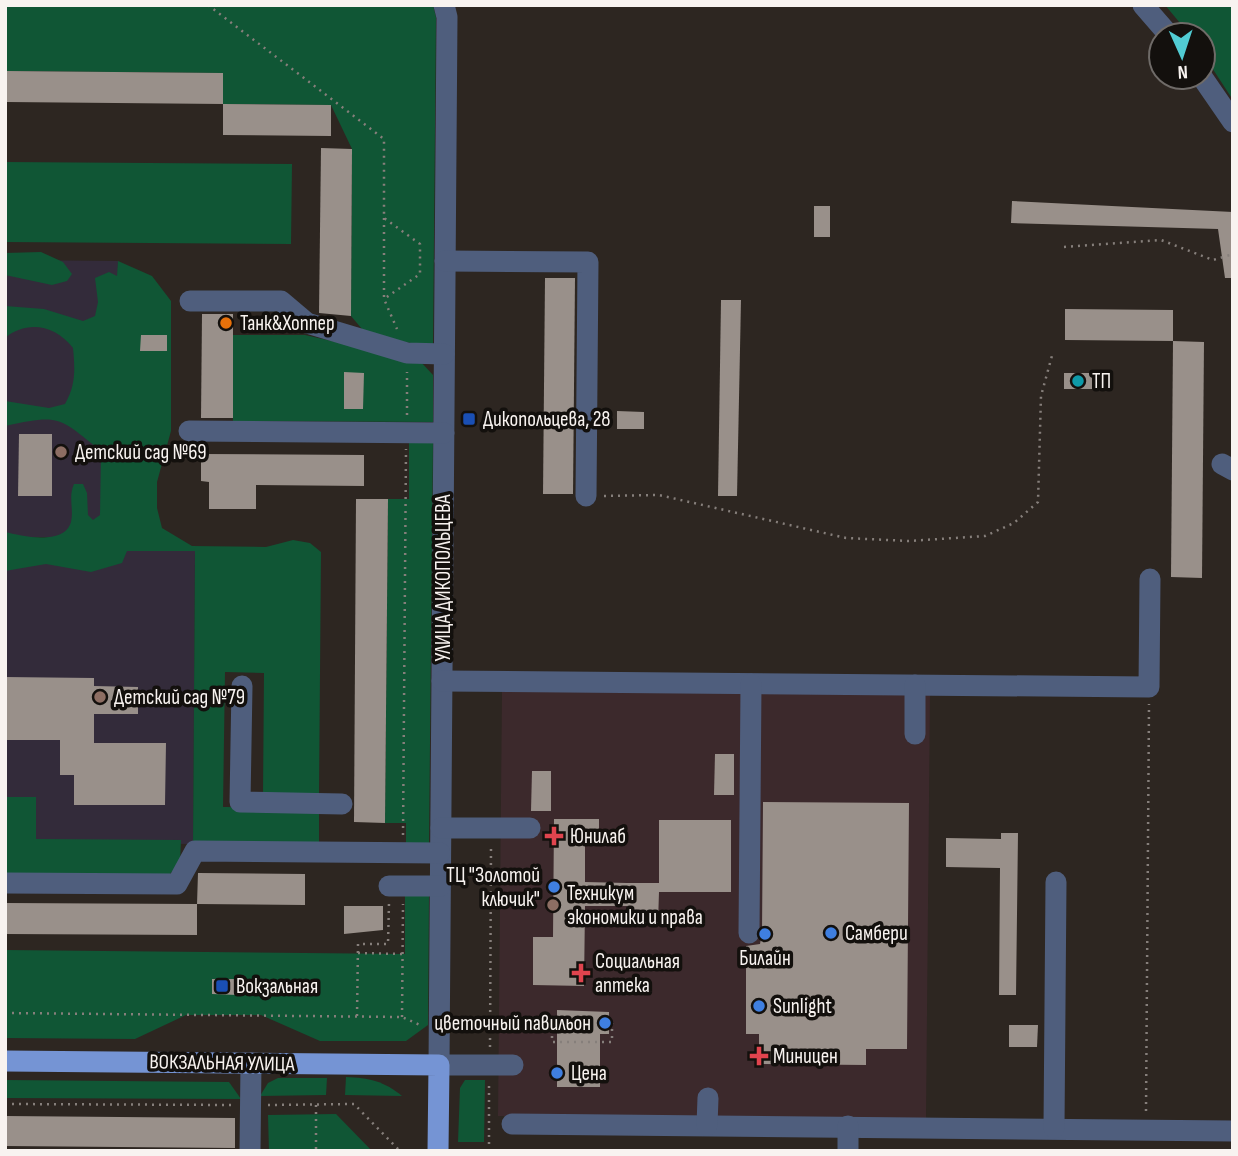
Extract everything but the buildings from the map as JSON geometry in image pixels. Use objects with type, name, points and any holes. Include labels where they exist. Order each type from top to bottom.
[{"type":"main road","name":"ВОКЗАЛЬНАЯ УЛИЦА","points":[[5,1061],[439,1065]]},
{"type":"main road","name":"УЛИЦА ДИКОПОЛЬЦЕВА","points":[[438,1151],[439,1065]]},
{"type":"street","name":"УЛИЦА ДИКОПОЛЬЦЕВА","points":[[439,1065],[447,17],[444,5]]},
{"type":"street","points":[[1143,5],[1157,21]]},
{"type":"street","points":[[1212,91],[1233,122]]},
{"type":"street","points":[[445,261],[588,262],[586,496]]},
{"type":"street","points":[[190,301],[281,301],[307,323],[407,353],[444,354]]},
{"type":"street","points":[[189,431],[444,433]]},
{"type":"street","points":[[442,681],[1149,687],[1150,579]]},
{"type":"street","points":[[749,933],[751,684]]},
{"type":"street","points":[[915,685],[915,734]]},
{"type":"street","points":[[242,686],[240,802],[342,804]]},
{"type":"street","points":[[440,828],[530,828]]},
{"type":"street","points":[[5,883],[177,884],[195,851],[440,852]]},
{"type":"street","points":[[1054,1128],[1056,883]]},
{"type":"street","points":[[396,886],[440,886]]},
{"type":"street","points":[[250,1151],[251,1063]]},
{"type":"street","points":[[439,1065],[513,1065]]},
{"type":"street","points":[[707,1125],[708,1098]]},
{"type":"street","points":[[512,1124],[1233,1131]]},
{"type":"street","points":[[848,1126],[848,1151]]},
{"type":"path","points":[[208,5],[384,139],[384,299],[407,353],[403,852]]},
{"type":"path","points":[[384,218],[420,244],[420,274],[384,299]]},
{"type":"path","points":[[1064,247],[1161,240],[1213,260],[1233,254]]},
{"type":"path","points":[[586,496],[659,495],[846,538],[909,541],[985,536],[1014,523],[1038,502],[1041,396],[1053,352]]},
{"type":"path","points":[[1146,1130],[1149,687]]},
{"type":"path","points":[[490,1051],[492,828]]},
{"type":"path","points":[[357,1016],[358,944],[388,944],[396,886]]},
{"type":"path","points":[[396,886],[402,954],[402,1017]]},
{"type":"path","points":[[358,953],[402,954]]},
{"type":"path","points":[[5,1013],[402,1017],[426,1028]]},
{"type":"path","points":[[552,1029],[552,1042],[612,1042],[612,1023]]},
{"type":"path","points":[[456,1028],[513,1028]]},
{"type":"path","points":[[489,1077],[489,1151]]},
{"type":"path","points":[[5,1104],[354,1104],[400,1151]]},
{"type":"path","points":[[316,1105],[316,1151]]},
{"type":"shaded area","name":"Детский сад №69","points":[[5,260],[118,261],[115,537],[5,537]]},
{"type":"shaded area","name":"Детский сад №79","points":[[5,550],[195,551],[193,844],[5,843]]},
{"type":"shaded area","points":[[502,691],[930,694],[926,1120],[498,1116]]},
{"type":"green space","points":[[5,5],[433,5],[436,17],[433,347],[367,335],[351,316],[352,149],[331,105],[223,104],[223,73],[7,71],[5,102]]},
{"type":"green space","points":[[1165,5],[1233,5],[1233,100],[1217,75],[1217,21],[1178,21]]},
{"type":"green space","points":[[5,162],[292,164],[291,244],[5,242]]},
{"type":"green space","points":[[41,252],[63,262],[72,274],[67,281],[52,285],[5,275],[5,253]]},
{"type":"green space","points":[[118,261],[152,276],[171,301],[171,431],[157,482],[157,508],[162,528],[192,546],[266,547],[293,540],[310,543],[321,552],[319,795],[263,795],[264,673],[225,672],[223,807],[319,808],[319,845],[193,844],[195,551],[127,551],[122,563],[91,572],[46,564],[5,571],[5,532],[42,538],[60,534],[71,522],[71,494],[74,484],[83,484],[87,493],[88,515],[93,520],[100,515],[101,451],[58,421],[38,420],[5,426],[5,401],[49,408],[65,404],[73,383],[74,370],[73,348],[58,334],[31,327],[5,338],[5,306],[44,309],[83,321],[95,316],[98,302],[95,278],[109,272],[117,276]]},
{"type":"green space","points":[[233,335],[305,335],[420,361],[433,375],[433,422],[233,421]]},
{"type":"green space","points":[[409,439],[433,440],[429,846],[406,846],[406,823],[385,823],[388,499],[409,499]]},
{"type":"green space","points":[[5,797],[36,797],[36,839],[181,840],[180,862],[169,875],[5,876]]},
{"type":"green space","points":[[405,896],[429,896],[428,1025],[406,1041],[320,1041],[261,1015],[186,1015],[135,1039],[5,1038],[5,950],[405,954]]},
{"type":"green space","points":[[346,1077],[376,1081],[402,1096],[345,1095]]},
{"type":"green space","points":[[278,1078],[327,1078],[326,1095],[260,1096],[268,1083]]},
{"type":"green space","points":[[5,1080],[229,1082],[241,1099],[5,1098]]},
{"type":"green space","points":[[465,1080],[485,1080],[484,1142],[458,1142],[460,1088]]},
{"type":"green space","points":[[336,1114],[372,1151],[269,1151],[268,1115]]},
{"type":"place","name":"Танк&Хоппер","points":[[226,323]]},
{"type":"place","name":"ТП","points":[[1078,381]]},
{"type":"place","name":"Дикопольцева, 28","points":[[469,419]]},
{"type":"place","name":"Детский сад №69","points":[[61,452]]},
{"type":"place","name":"Детский сад №79","points":[[100,697]]},
{"type":"place","name":"Юнилаб","points":[[554,836]]},
{"type":"place","name":"ТЦ \"Золотой ключик\"","points":[[554,887]]},
{"type":"place","name":"Техникум экономики и права","points":[[553,905]]},
{"type":"place","name":"Самбери","points":[[831,933]]},
{"type":"place","name":"Билайн","points":[[765,934]]},
{"type":"place","name":"Социальная аптека","points":[[581,973]]},
{"type":"place","name":"Вокзальная","points":[[222,986]]},
{"type":"place","name":"Sunlight","points":[[759,1006]]},
{"type":"place","name":"цветочный павильон","points":[[605,1023]]},
{"type":"place","name":"Миницен","points":[[759,1056]]},
{"type":"place","name":"Цена","points":[[557,1073]]}]
